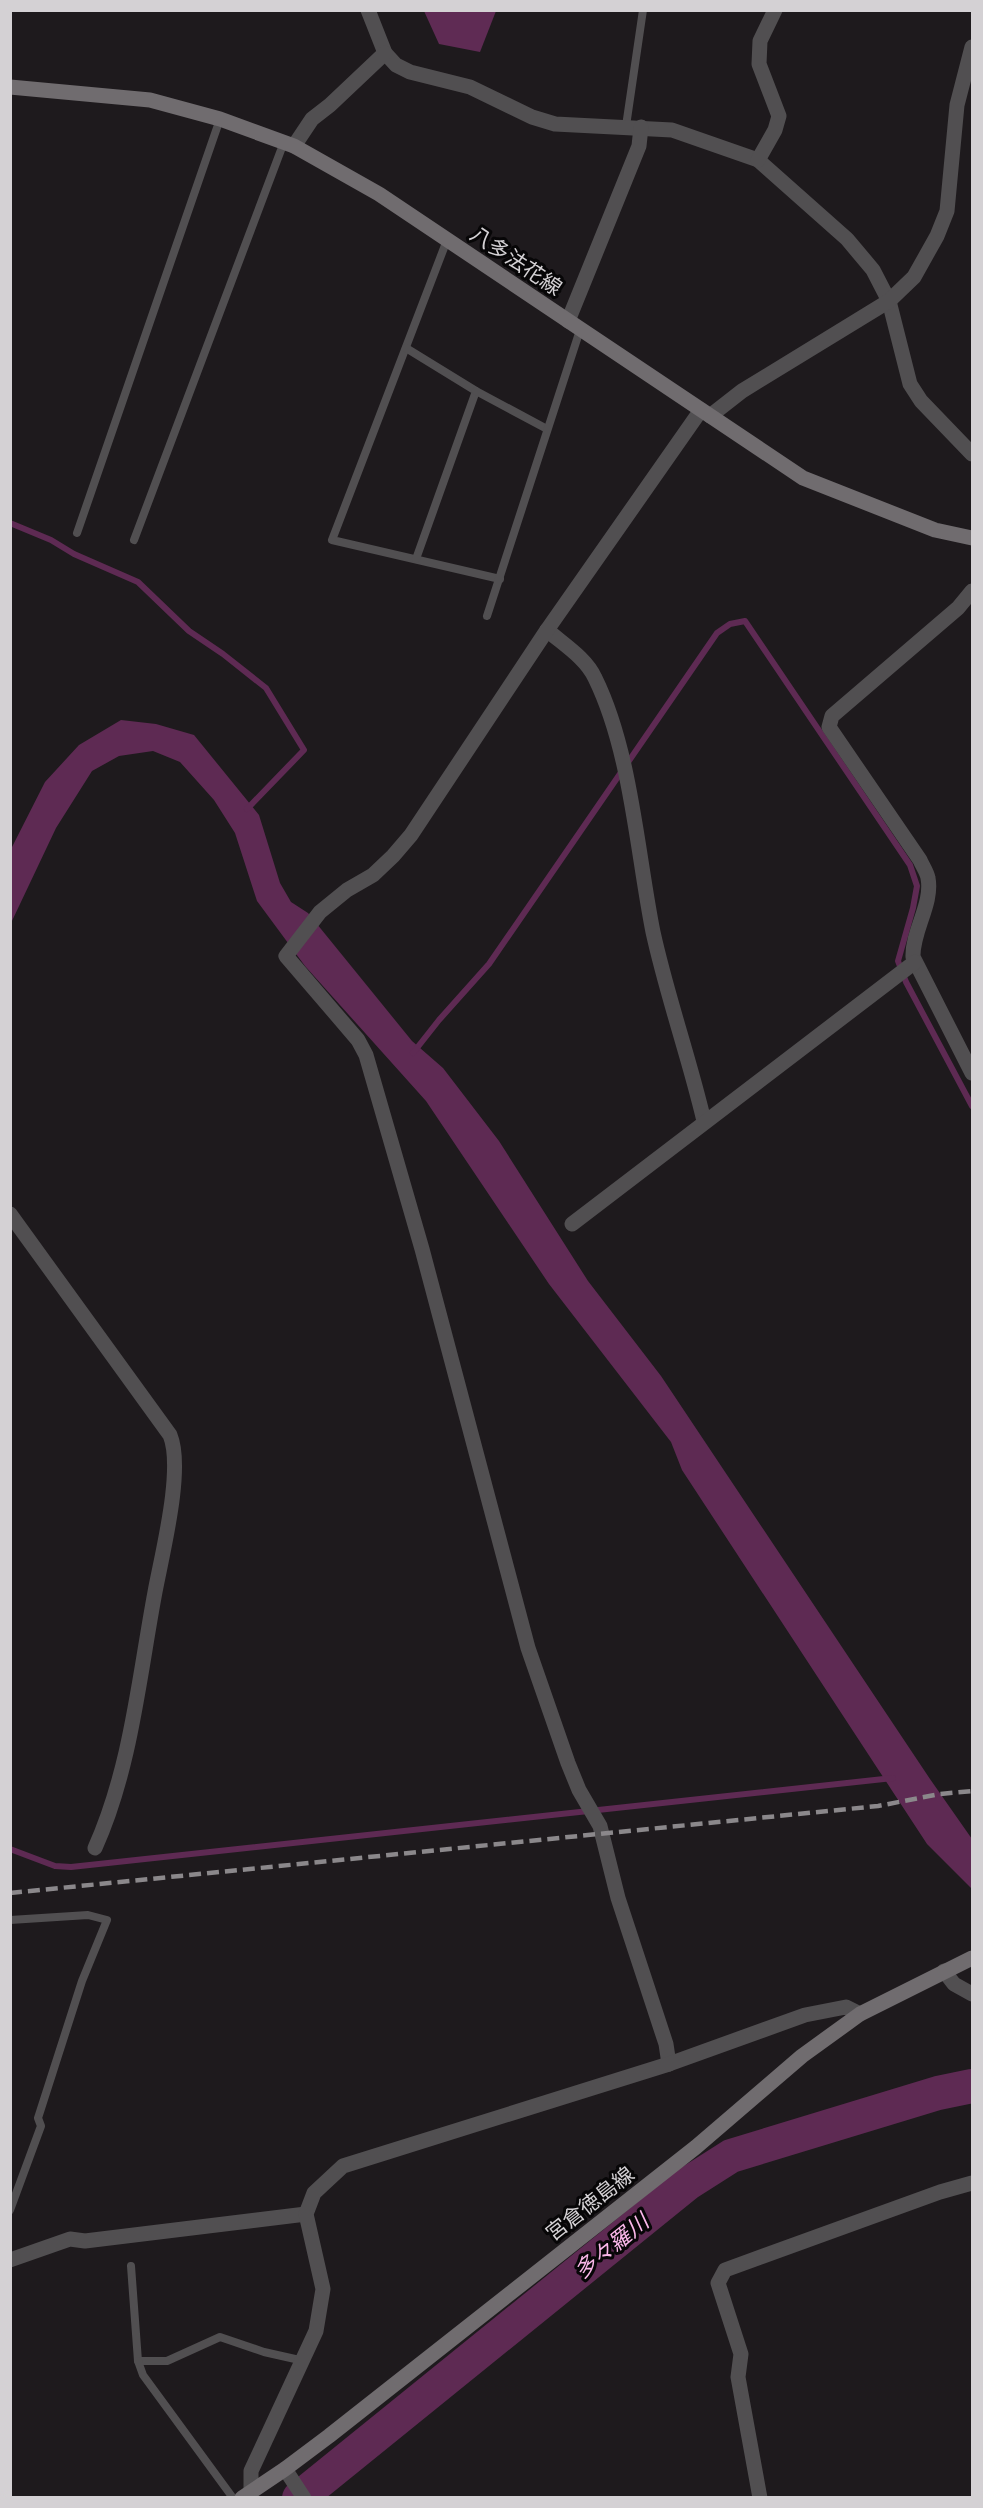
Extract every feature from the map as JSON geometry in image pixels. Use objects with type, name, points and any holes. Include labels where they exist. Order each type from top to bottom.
[{"type":"main road","name":"八多法花線","points":[[10,87],[150,100],[220,119],[289,144],[379,194],[803,478],[935,530],[972,538]]},
{"type":"main road","name":"宮倉徳島線","points":[[247,2494],[288,2474],[696,2146],[802,2056],[860,2014],[972,1958]]},
{"type":"street","points":[[368,10],[385,53],[396,65],[410,72],[470,87],[547,122],[571,126],[672,130],[758,160],[847,239],[873,270],[889,301],[910,384],[921,401],[972,454]]},
{"type":"street","points":[[758,160],[775,130],[779,116],[759,64],[760,41],[775,10]]},
{"type":"street","points":[[669,2064],[666,2044],[618,1898],[608,1854],[592,1810],[579,1790],[568,1763],[528,1648],[420,1239],[366,1056],[358,1040],[286,956],[315,918],[347,890],[373,875],[411,835],[547,630],[706,413],[889,301],[914,277],[937,236],[947,211],[957,105],[972,47]]},
{"type":"street","points":[[289,144],[312,119],[385,53]]},
{"type":"street","points":[[574,326],[639,146],[633,127]]},
{"type":"street","points":[[972,591],[958,608],[832,716],[829,727],[920,860],[928,877],[928,894],[912,943],[913,964],[972,1073]]},
{"type":"street","points":[[547,630],[591,671],[611,721],[630,795],[662,974],[689,1060],[704,1121]]},
{"type":"street","points":[[572,1224],[704,1121],[913,964]]},
{"type":"street","points":[[10,1214],[170,1435],[174,1444],[169,1527],[137,1702],[126,1752],[102,1833],[95,1848]]},
{"type":"street","points":[[944,1971],[954,1984],[972,1994]]},
{"type":"street","points":[[247,2494],[251,2471],[316,2331],[322,2289],[306,2214],[314,2193],[343,2166],[669,2064],[805,2015],[846,2007],[860,2014]]},
{"type":"street","points":[[760,2498],[738,2377],[741,2354],[718,2283],[725,2270],[940,2192],[972,2183]]},
{"type":"street","points":[[10,2260],[70,2239],[84,2241],[306,2214]]},
{"type":"street","points":[[288,2474],[304,2498]]},
{"type":"lane","points":[[633,127],[643,10]]},
{"type":"lane","points":[[77,532],[220,119]]},
{"type":"lane","points":[[134,540],[289,144]]},
{"type":"lane","points":[[447,240],[332,540],[500,579]]},
{"type":"lane","points":[[487,616],[547,429],[574,326]]},
{"type":"lane","points":[[406,348],[476,391],[547,429]]},
{"type":"lane","points":[[416,559],[476,391]]},
{"type":"lane","points":[[10,1920],[88,1915],[107,1920],[82,1981],[38,2118],[41,2126],[10,2210]]},
{"type":"lane","points":[[131,2266],[138,2361],[143,2375],[233,2498]]},
{"type":"lane","points":[[138,2361],[167,2361],[220,2337],[264,2352],[304,2361]]},
{"type":"shaded area","points":[[424,11],[496,11],[480,52],[439,44]]},
{"type":"shaded area","points":[[121,720],[156,724],[194,735],[259,815],[280,883],[291,902],[308,913],[412,1041],[443,1068],[499,1141],[588,1281],[661,1376],[972,1839],[972,1889],[927,1844],[682,1470],[671,1442],[549,1284],[426,1101],[305,966],[257,901],[235,833],[214,800],[180,762],[153,751],[119,756],[92,771],[56,828],[11,923],[11,849],[45,782],[79,745]]},
{"type":"waterway","points":[[10,523],[138,582],[189,631],[266,688],[304,750],[247,809]]},
{"type":"waterway","points":[[413,1053],[489,964],[717,633],[730,624],[745,621],[910,865],[917,886],[898,961],[906,982],[972,1106]]},
{"type":"waterway","points":[[10,1849],[55,1866],[71,1867],[893,1778]]},
{"type":"waterway","name":"多々羅川","points":[[299,2498],[687,2184],[731,2156],[938,2093],[972,2086]]},
{"type":"railway","points":[[10,1893],[878,1806],[940,1794],[972,1791]]}]
